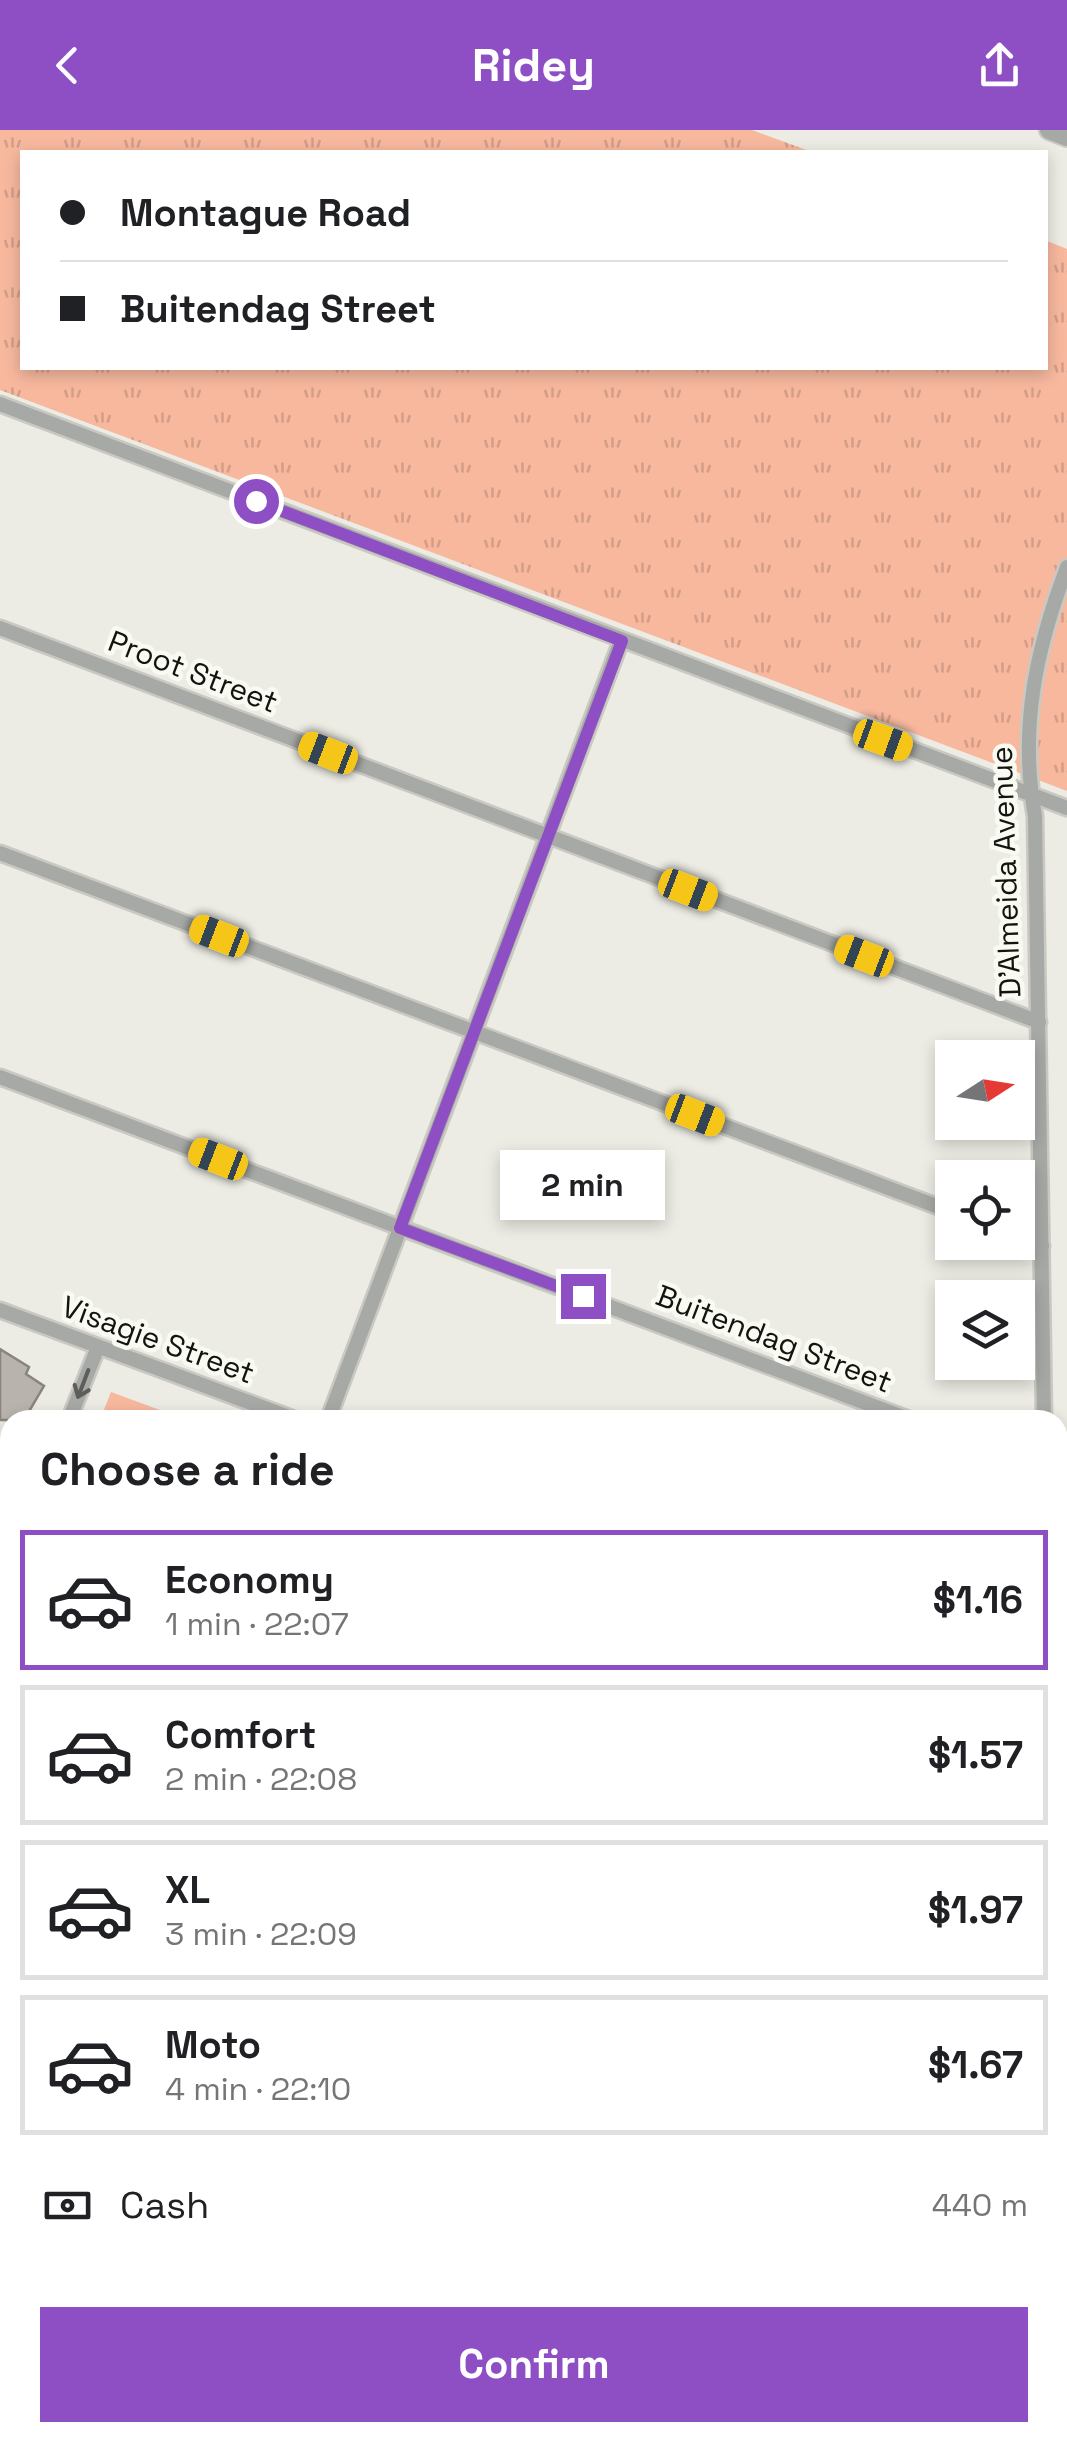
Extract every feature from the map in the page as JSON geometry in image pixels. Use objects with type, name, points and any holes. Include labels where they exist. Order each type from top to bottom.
[{"type":"street","points":[[1049,130],[1067,137]]},
{"type":"street","points":[[0,404],[1067,808]]},
{"type":"street","name":"D'Almeida Avenue","points":[[1044,1410],[1035,816],[1027,733],[1030,699],[1053,604],[1067,566]]},
{"type":"street","name":"Proot Street","points":[[0,628],[1040,1022]]},
{"type":"street","points":[[332,1410],[622,641]]},
{"type":"street","points":[[0,853],[935,1206]]},
{"type":"street","name":"Buitendag Street","points":[[0,1077],[884,1410]]},
{"type":"street","points":[[1035,1243],[1042,1246]]},
{"type":"street","name":"Visagie Street","points":[[0,1310],[271,1410]]},
{"type":"street","points":[[73,1410],[98,1347]]},
{"type":"green space","points":[[0,130],[752,130],[807,150],[20,150],[20,370],[1048,370],[1048,241],[1067,249],[1067,791],[0,390]]},
{"type":"green space","points":[[111,1392],[160,1410],[104,1410]]},
{"type":"building","points":[[0,1349],[29,1367],[26,1374],[44,1386],[30,1410],[0,1410]]},
{"type":"route","points":[[256,501],[622,641],[400,1228],[583,1296]]}]
